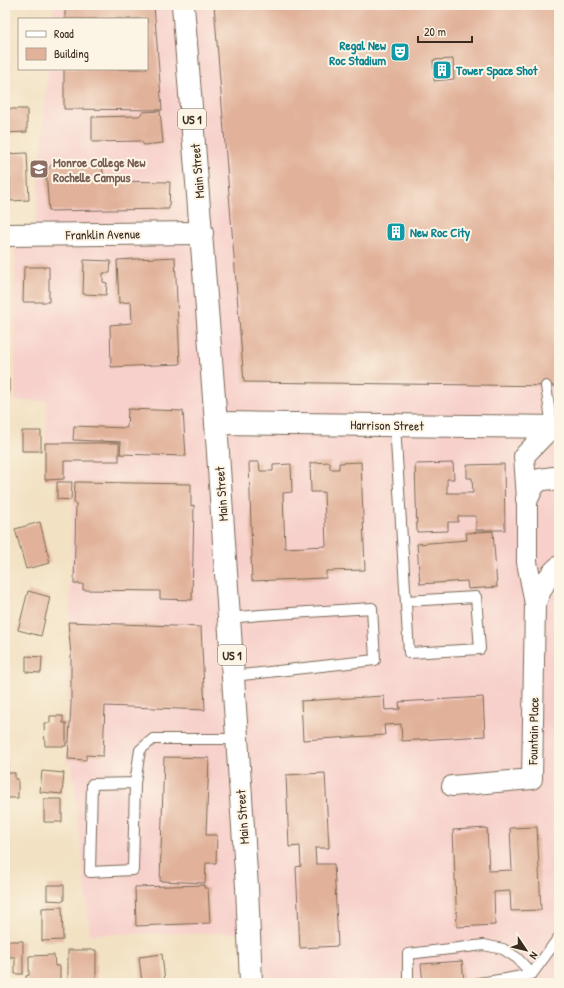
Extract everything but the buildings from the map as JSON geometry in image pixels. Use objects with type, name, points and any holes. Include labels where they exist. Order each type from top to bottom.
[{"type":"main road","name":"Main Street","points":[[184,5],[216,422],[247,887],[251,983]]},
{"type":"main road","name":"Franklin Avenue","points":[[5,235],[202,233]]},
{"type":"main road","name":"Harrison Street","points":[[216,422],[395,425],[557,431]]},
{"type":"main road","points":[[527,499],[533,486],[539,480],[552,478],[559,481]]},
{"type":"street","name":"Fountain Place","points":[[452,786],[532,779],[535,604],[527,562],[527,499],[524,456],[557,431]]},
{"type":"street","name":"Fountain Place","points":[[535,604],[546,581],[559,566]]},
{"type":"lane","points":[[546,386],[557,431]]},
{"type":"lane","points":[[395,425],[406,600],[410,653],[480,649],[476,597],[406,600]]},
{"type":"lane","points":[[229,618],[372,608],[375,660],[233,676]]},
{"type":"lane","points":[[135,783],[92,784],[90,872],[133,870],[135,783],[140,750],[153,739],[237,738]]},
{"type":"lane","points":[[478,983],[532,974],[559,937]]},
{"type":"lane","points":[[408,983],[408,954],[484,945],[503,949],[517,958],[532,974]]},
{"type":"shaded area","points":[[54,5],[559,5],[559,983],[243,983],[242,933],[90,934],[72,763],[66,762],[73,481],[44,481],[47,401],[15,401],[15,231],[35,229],[48,70],[148,70],[148,18],[52,18]]},
{"type":"place","name":"Regal New Roc Stadium","points":[[400,52]]},
{"type":"place","name":"Tower Space Shot","points":[[442,70]]},
{"type":"place","name":"Monroe College New Rochelle Campus","points":[[39,169]]},
{"type":"place","name":"New Roc City","points":[[396,232]]}]
